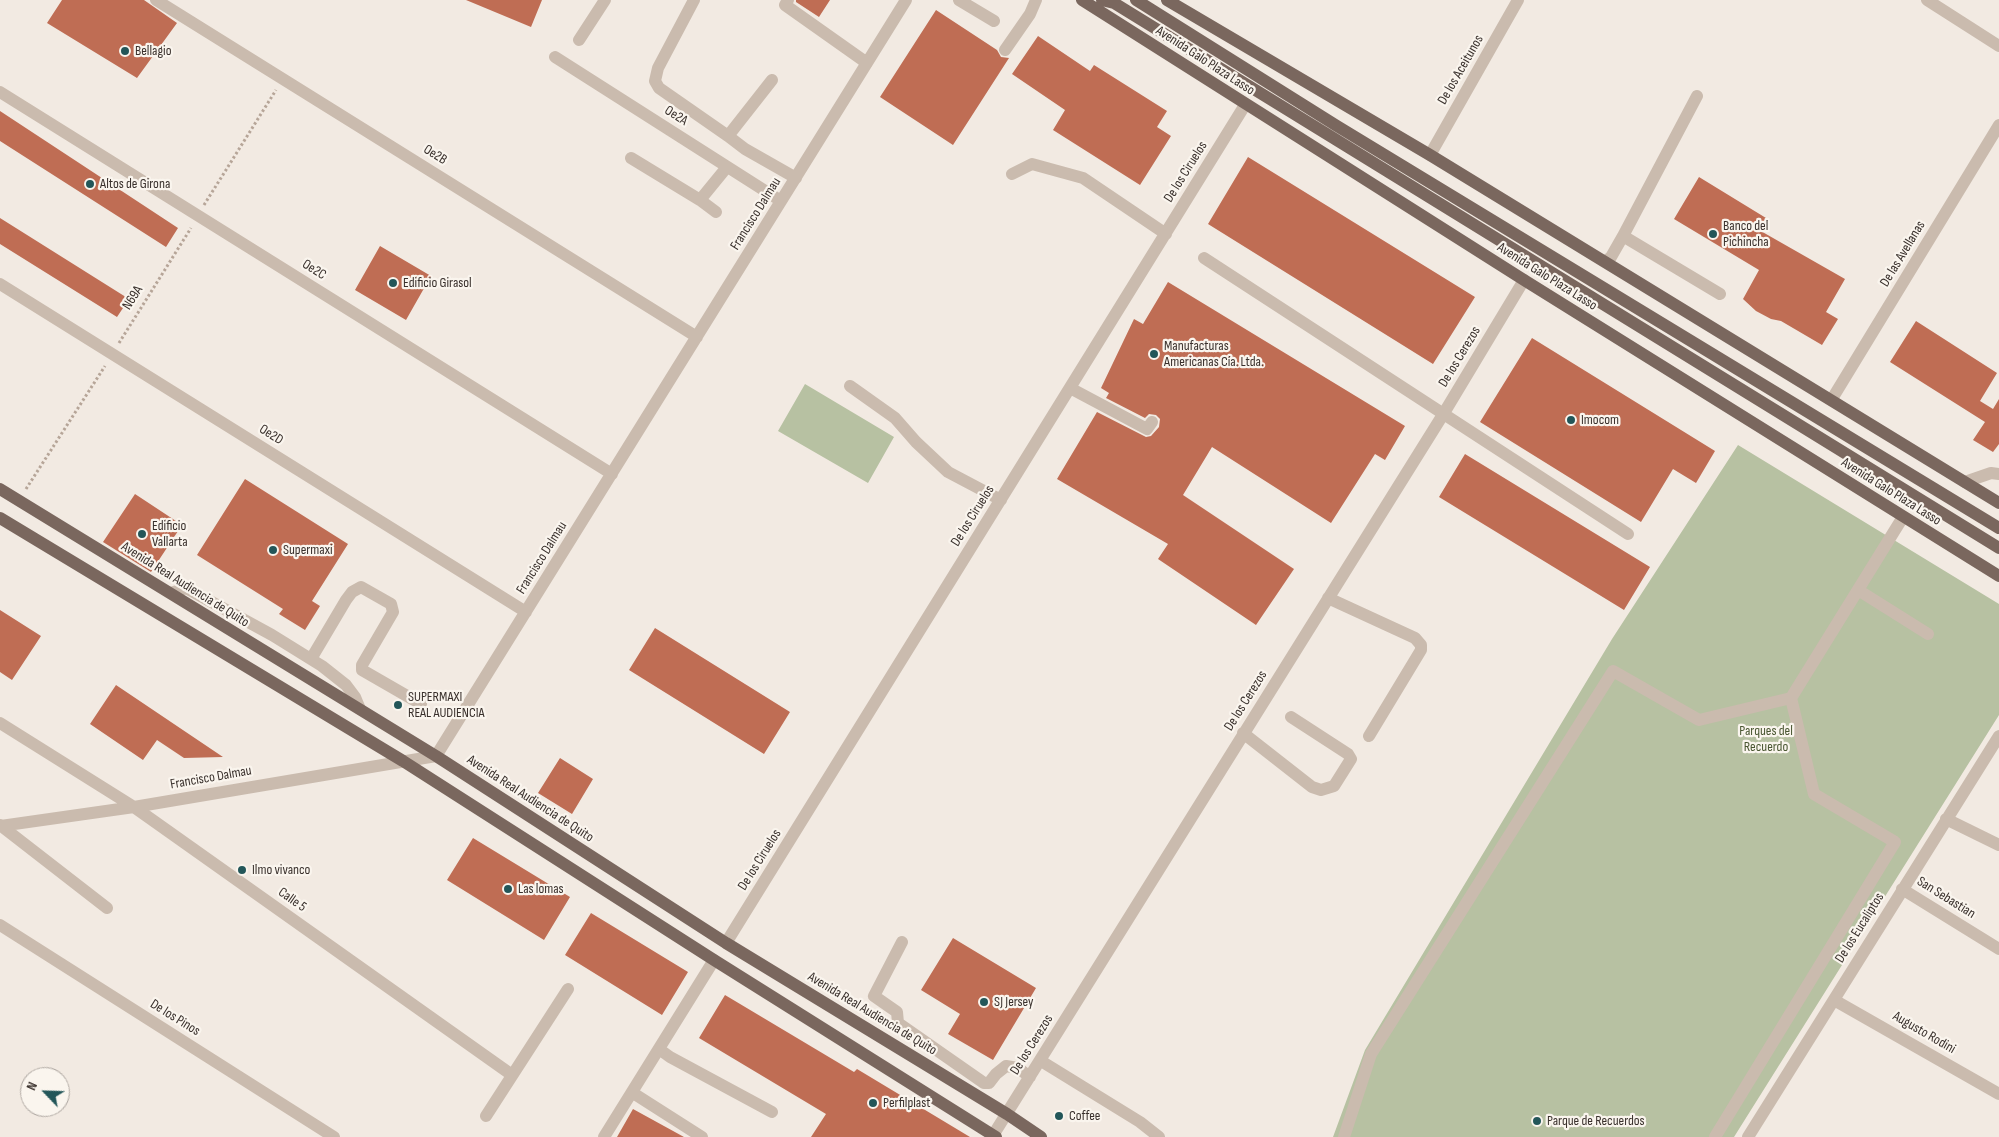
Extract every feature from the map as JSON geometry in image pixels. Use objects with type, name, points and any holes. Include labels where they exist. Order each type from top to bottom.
[{"type":"main road","name":"Avenida Galo Plaza Lasso","points":[[1082,0],[1245,105],[1999,576]]},
{"type":"main road","name":"Avenida Galo Plaza Lasso","points":[[1102,0],[1114,3],[1999,548]]},
{"type":"main road","name":"Avenida Galo Plaza Lasso","points":[[1136,0],[1337,126],[1999,528]]},
{"type":"main road","points":[[1167,0],[1430,154],[1999,503]]},
{"type":"main road","name":"Avenida Real Audiencia de Quito","points":[[0,488],[436,756],[726,943],[1007,1114],[1041,1137]]},
{"type":"main road","points":[[0,518],[403,761],[994,1136]]},
{"type":"street","name":"Oe2B","points":[[156,0],[698,337]]},
{"type":"street","points":[[579,40],[605,0]]},
{"type":"street","points":[[694,0],[658,68],[655,81],[659,88],[745,149],[796,178]]},
{"type":"street","points":[[788,0],[785,6],[867,63]]},
{"type":"street","name":"Francisco Dalmau","points":[[0,826],[134,807],[436,756],[906,0]]},
{"type":"street","points":[[960,0],[994,21]]},
{"type":"street","points":[[1005,50],[1030,14],[1036,0]]},
{"type":"street","name":"De los Aceitunos","points":[[1430,154],[1518,0]]},
{"type":"street","points":[[1927,0],[1999,46]]},
{"type":"street","name":"Oe2A","points":[[555,57],[781,201]]},
{"type":"street","points":[[728,136],[772,80]]},
{"type":"street","name":"Oe2C","points":[[0,92],[612,474]]},
{"type":"street","points":[[1606,261],[1611,257],[1623,236],[1697,96]]},
{"type":"street","name":"De los Ciruelos","points":[[726,943],[1245,105]]},
{"type":"street","name":"De las Avellanas","points":[[1832,399],[1999,125]]},
{"type":"street","points":[[631,158],[700,200],[716,212]]},
{"type":"street","points":[[1012,174],[1032,164],[1083,178],[1166,234]]},
{"type":"street","points":[[700,200],[727,166]]},
{"type":"street","points":[[1623,236],[1720,294]]},
{"type":"street","points":[[1204,258],[1628,534]]},
{"type":"street","name":"De los Cerezos","points":[[994,1136],[1243,733],[1444,413],[1524,280]]},
{"type":"street","name":"Oe2D","points":[[0,284],[526,612]]},
{"type":"street","points":[[850,386],[895,418],[916,442],[948,472],[1001,500]]},
{"type":"street","points":[[1070,388],[1147,430],[1152,422]]},
{"type":"street","points":[[1965,482],[1991,473],[1999,474]]},
{"type":"street","points":[[1344,1137],[1371,1054],[1613,671],[1699,720],[1790,698],[1902,517]]},
{"type":"street","points":[[311,659],[346,600],[352,592],[361,587],[390,604],[393,612],[362,670],[421,704]]},
{"type":"street","points":[[171,593],[186,588],[272,635],[311,659],[346,685],[355,696],[360,710]]},
{"type":"street","points":[[1858,590],[1928,634]]},
{"type":"street","points":[[1328,598],[1415,638],[1421,645],[1421,650],[1369,736]]},
{"type":"street","points":[[268,653],[272,635]]},
{"type":"street","points":[[1715,1137],[1896,842],[1814,794],[1790,698]]},
{"type":"street","points":[[1243,733],[1312,787],[1321,790],[1334,786],[1351,759],[1348,754],[1291,717]]},
{"type":"street","name":"Calle 5","points":[[0,723],[134,807],[512,1075]]},
{"type":"street","name":"De los Eucaliptos","points":[[1748,1137],[1999,736]]},
{"type":"street","points":[[1946,819],[1999,845]]},
{"type":"street","points":[[0,826],[107,908]]},
{"type":"street","name":"San Sebastian","points":[[1902,889],[1999,949]]},
{"type":"street","name":"De los Pinos","points":[[0,925],[334,1137]]},
{"type":"street","points":[[902,942],[874,996],[897,1012],[898,1023],[984,1083],[989,1083],[1006,1066],[1018,1068],[1030,1077]]},
{"type":"street","points":[[604,1137],[714,960]]},
{"type":"street","points":[[486,1116],[568,988]]},
{"type":"street","name":"Augusto Rodini","points":[[1834,1000],[1999,1094]]},
{"type":"street","points":[[659,1049],[670,1057],[772,1112]]},
{"type":"street","points":[[1041,1060],[1140,1122],[1160,1137]]},
{"type":"street","points":[[633,1093],[702,1137]]},
{"type":"path","name":"N69A","points":[[19,500],[284,78]]},
{"type":"green space","points":[[805,384],[894,437],[868,483],[778,431]]},
{"type":"green space","name":"Parques del Recuerdo","points":[[1738,445],[1999,604],[1999,715],[1734,1137],[1333,1137],[1365,1050],[1612,639]]},
{"type":"building","name":"Bellagio","points":[[62,0],[144,0],[177,23],[137,78],[47,23]]},
{"type":"building","points":[[466,0],[542,0],[531,27]]},
{"type":"building","points":[[796,0],[830,0],[819,17],[796,2]]},
{"type":"building","points":[[936,10],[997,50],[1001,57],[1009,58],[953,145],[880,97]]},
{"type":"building","points":[[1038,36],[1090,71],[1094,65],[1167,111],[1157,127],[1171,136],[1140,185],[1053,130],[1065,110],[1012,74]]},
{"type":"building","name":"Altos de Girona","points":[[0,111],[178,228],[166,247],[0,141]]},
{"type":"building","points":[[1248,157],[1475,297],[1433,364],[1208,224]]},
{"type":"building","points":[[1699,177],[1766,218],[1759,230],[1845,279],[1826,312],[1838,319],[1822,345],[1781,321],[1771,319],[1756,311],[1743,299],[1759,270],[1674,219]]},
{"type":"building","points":[[0,218],[129,299],[117,317],[0,244]]},
{"type":"building","name":"Edificio Girasol","points":[[380,246],[431,276],[406,320],[355,290]]},
{"type":"building","points":[[1168,282],[1405,426],[1385,460],[1375,454],[1331,523],[1212,447],[1183,495],[1294,569],[1256,625],[1158,559],[1168,544],[1057,479],[1097,412],[1146,437],[1151,436],[1159,427],[1160,419],[1156,415],[1149,414],[1145,418],[1106,398],[1109,393],[1101,388],[1134,319],[1143,324]]},
{"type":"building","points":[[1916,321],[1997,373],[1980,401],[1993,409],[1999,399],[1999,444],[1993,452],[1973,440],[1985,422],[1890,362]]},
{"type":"building","points":[[1532,338],[1715,451],[1696,483],[1673,469],[1641,522],[1480,422]]},
{"type":"building","points":[[1465,454],[1650,567],[1624,610],[1439,497]]},
{"type":"building","name":"Supermaxi","points":[[245,479],[348,544],[312,601],[320,606],[305,630],[279,614],[283,609],[197,555]]},
{"type":"building","name":"Edificio Vallarta","points":[[135,494],[182,525],[151,572],[103,542]]},
{"type":"building","points":[[0,610],[41,636],[12,680],[0,672]]},
{"type":"building","points":[[655,628],[790,712],[764,754],[629,670]]},
{"type":"building","points":[[116,685],[223,757],[184,758],[157,740],[143,760],[90,724]]},
{"type":"building","points":[[560,758],[593,779],[572,814],[538,793]]},
{"type":"building","name":"Las lomas","points":[[473,838],[570,897],[544,940],[447,880]]},
{"type":"building","name":"Las lomas","points":[[591,913],[688,972],[662,1015],[565,955]]},
{"type":"building","name":"SJ Jersey","points":[[953,938],[1036,988],[993,1060],[948,1034],[960,1014],[921,990]]},
{"type":"building","points":[[725,995],[854,1072],[857,1069],[970,1137],[811,1137],[826,1114],[699,1038]]},
{"type":"building","points":[[633,1109],[684,1137],[617,1137]]},
{"type":"place","name":"Bellagio","points":[[125,51]]},
{"type":"place","name":"Altos de Girona","points":[[90,184]]},
{"type":"place","name":"Banco del Pichincha","points":[[1713,234]]},
{"type":"place","name":"Edificio Girasol","points":[[393,283]]},
{"type":"place","name":"Manufacturas Americanas Cía. Ltda.","points":[[1154,354]]},
{"type":"place","name":"Imocom","points":[[1571,420]]},
{"type":"place","name":"Edificio Vallarta","points":[[142,534]]},
{"type":"place","name":"Supermaxi","points":[[273,550]]},
{"type":"place","name":"SUPERMAXI REAL AUDIENCIA","points":[[398,705]]},
{"type":"place","name":"Ilmo vivanco","points":[[242,870]]},
{"type":"place","name":"Las lomas","points":[[508,889]]},
{"type":"place","name":"SJ Jersey","points":[[984,1002]]},
{"type":"place","name":"Perfilplast","points":[[873,1103]]},
{"type":"place","name":"Coffee","points":[[1059,1116]]},
{"type":"place","name":"Parque de Recuerdos","points":[[1537,1121]]}]
